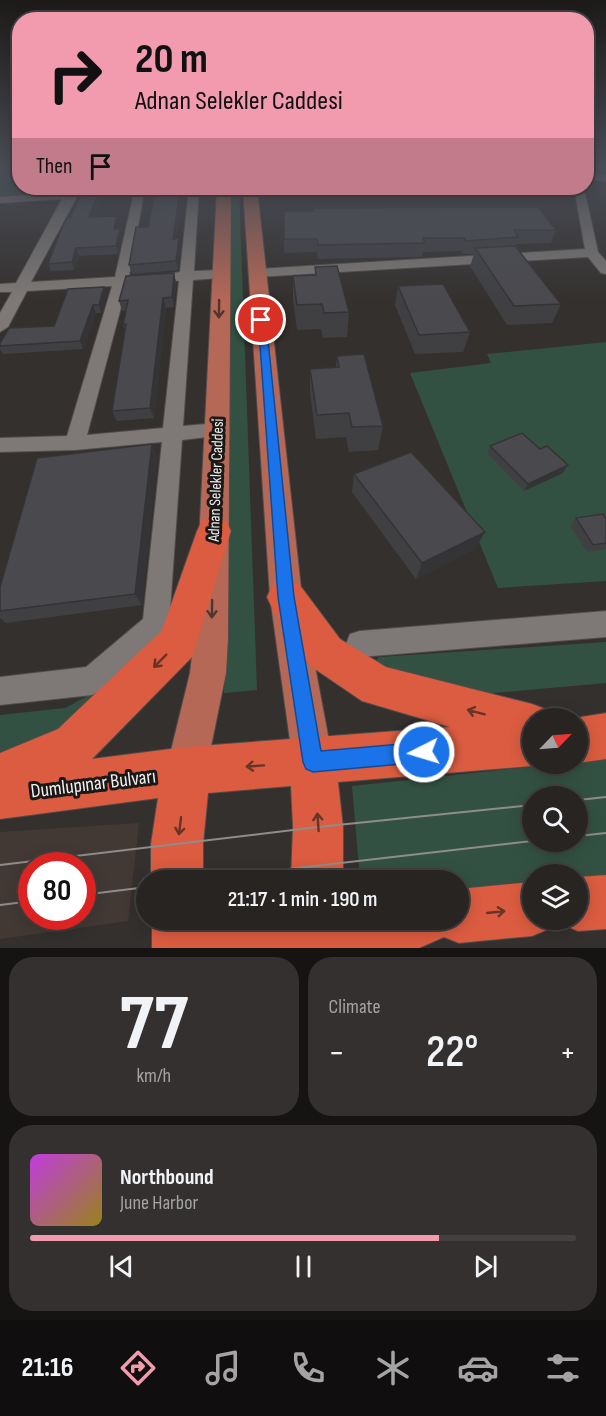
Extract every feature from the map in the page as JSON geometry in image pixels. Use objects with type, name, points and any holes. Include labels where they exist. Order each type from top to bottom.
[{"type":"highway","points":[[0,777],[74,745],[178,643],[214,531]]},
{"type":"highway","points":[[286,597],[326,653],[377,686],[522,723]]},
{"type":"highway","name":"Dumlupınar Bulvarı","points":[[0,795],[186,771],[522,744]]},
{"type":"highway","points":[[313,762],[318,827],[316,870]]},
{"type":"highway","points":[[177,870],[177,844],[186,771]]},
{"type":"highway","points":[[588,903],[606,902]]},
{"type":"highway","points":[[469,915],[522,910]]},
{"type":"highway","points":[[179,930],[180,948]]},
{"type":"highway","points":[[196,948],[271,930]]},
{"type":"main road","name":"Adnan Selekler Caddesi","points":[[186,771],[208,673],[211,638],[223,213]]},
{"type":"main road","points":[[252,213],[286,597],[313,762]]},
{"type":"street","points":[[0,327],[61,213]]},
{"type":"street","points":[[75,443],[121,280],[135,213]]},
{"type":"street","points":[[0,691],[92,681],[156,625],[192,213]]},
{"type":"street","points":[[584,213],[592,253],[606,270]]},
{"type":"street","points":[[257,273],[592,253]]},
{"type":"street","points":[[0,288],[220,274]]},
{"type":"street","points":[[0,446],[75,443],[217,430]]},
{"type":"street","points":[[360,644],[606,624]]},
{"type":"shaded area","points":[[139,823],[128,921],[96,926],[96,852],[18,852],[18,930],[64,930],[0,939],[0,832]]},
{"type":"green space","points":[[231,213],[240,213],[257,690],[224,693]]},
{"type":"green space","points":[[606,342],[606,581],[498,588],[410,373],[491,363],[487,354]]},
{"type":"green space","points":[[606,642],[606,683],[461,696],[370,669],[379,657]]},
{"type":"green space","points":[[106,686],[73,733],[0,758],[0,715],[65,708]]},
{"type":"green space","points":[[606,758],[606,876],[588,878],[588,864],[522,864],[522,884],[469,889],[469,870],[359,870],[352,786],[522,768],[522,774],[588,774],[588,760]]},
{"type":"building","points":[[72,213],[90,213],[89,217],[117,216],[114,229],[120,229],[116,246],[76,248],[72,262],[48,264],[67,218],[70,218]]},
{"type":"building","points":[[151,213],[177,213],[173,239],[179,238],[176,261],[129,265],[136,227],[148,227]]},
{"type":"building","points":[[284,213],[543,213],[556,230],[514,230],[518,237],[466,241],[464,238],[423,238],[425,243],[318,245],[317,239],[284,239]]},
{"type":"building","points":[[515,246],[561,304],[514,306],[475,248]]},
{"type":"building","points":[[337,266],[349,312],[324,313],[322,304],[297,305],[293,276],[316,275],[315,267]]},
{"type":"building","points":[[174,273],[172,297],[163,298],[150,408],[112,411],[126,324],[123,325],[128,300],[119,301],[126,276]]},
{"type":"building","points":[[443,284],[470,332],[419,335],[398,286]]},
{"type":"building","points":[[104,287],[99,305],[93,305],[80,341],[0,346],[9,328],[54,326],[68,289]]},
{"type":"building","points":[[364,354],[383,426],[352,427],[349,413],[317,415],[310,369],[339,367],[337,356]]},
{"type":"building","points":[[522,433],[540,449],[547,446],[568,465],[528,484],[490,446]]},
{"type":"building","points":[[152,444],[135,594],[0,611],[0,587],[37,458]]},
{"type":"building","points":[[411,452],[485,532],[422,563],[354,474]]},
{"type":"building","points":[[603,514],[606,519],[606,543],[593,545],[576,518]]},
{"type":"tram line","points":[[588,799],[606,797]]},
{"type":"tram line","points":[[0,865],[318,827],[522,806]]},
{"type":"tram line","points":[[588,835],[606,833]]},
{"type":"tram line","points":[[280,870],[522,842]]},
{"type":"tram line","points":[[96,893],[136,888]]},
{"type":"tram line","points":[[0,905],[18,903]]},
{"type":"route","points":[[261,320],[286,597],[313,762],[424,752]]}]
